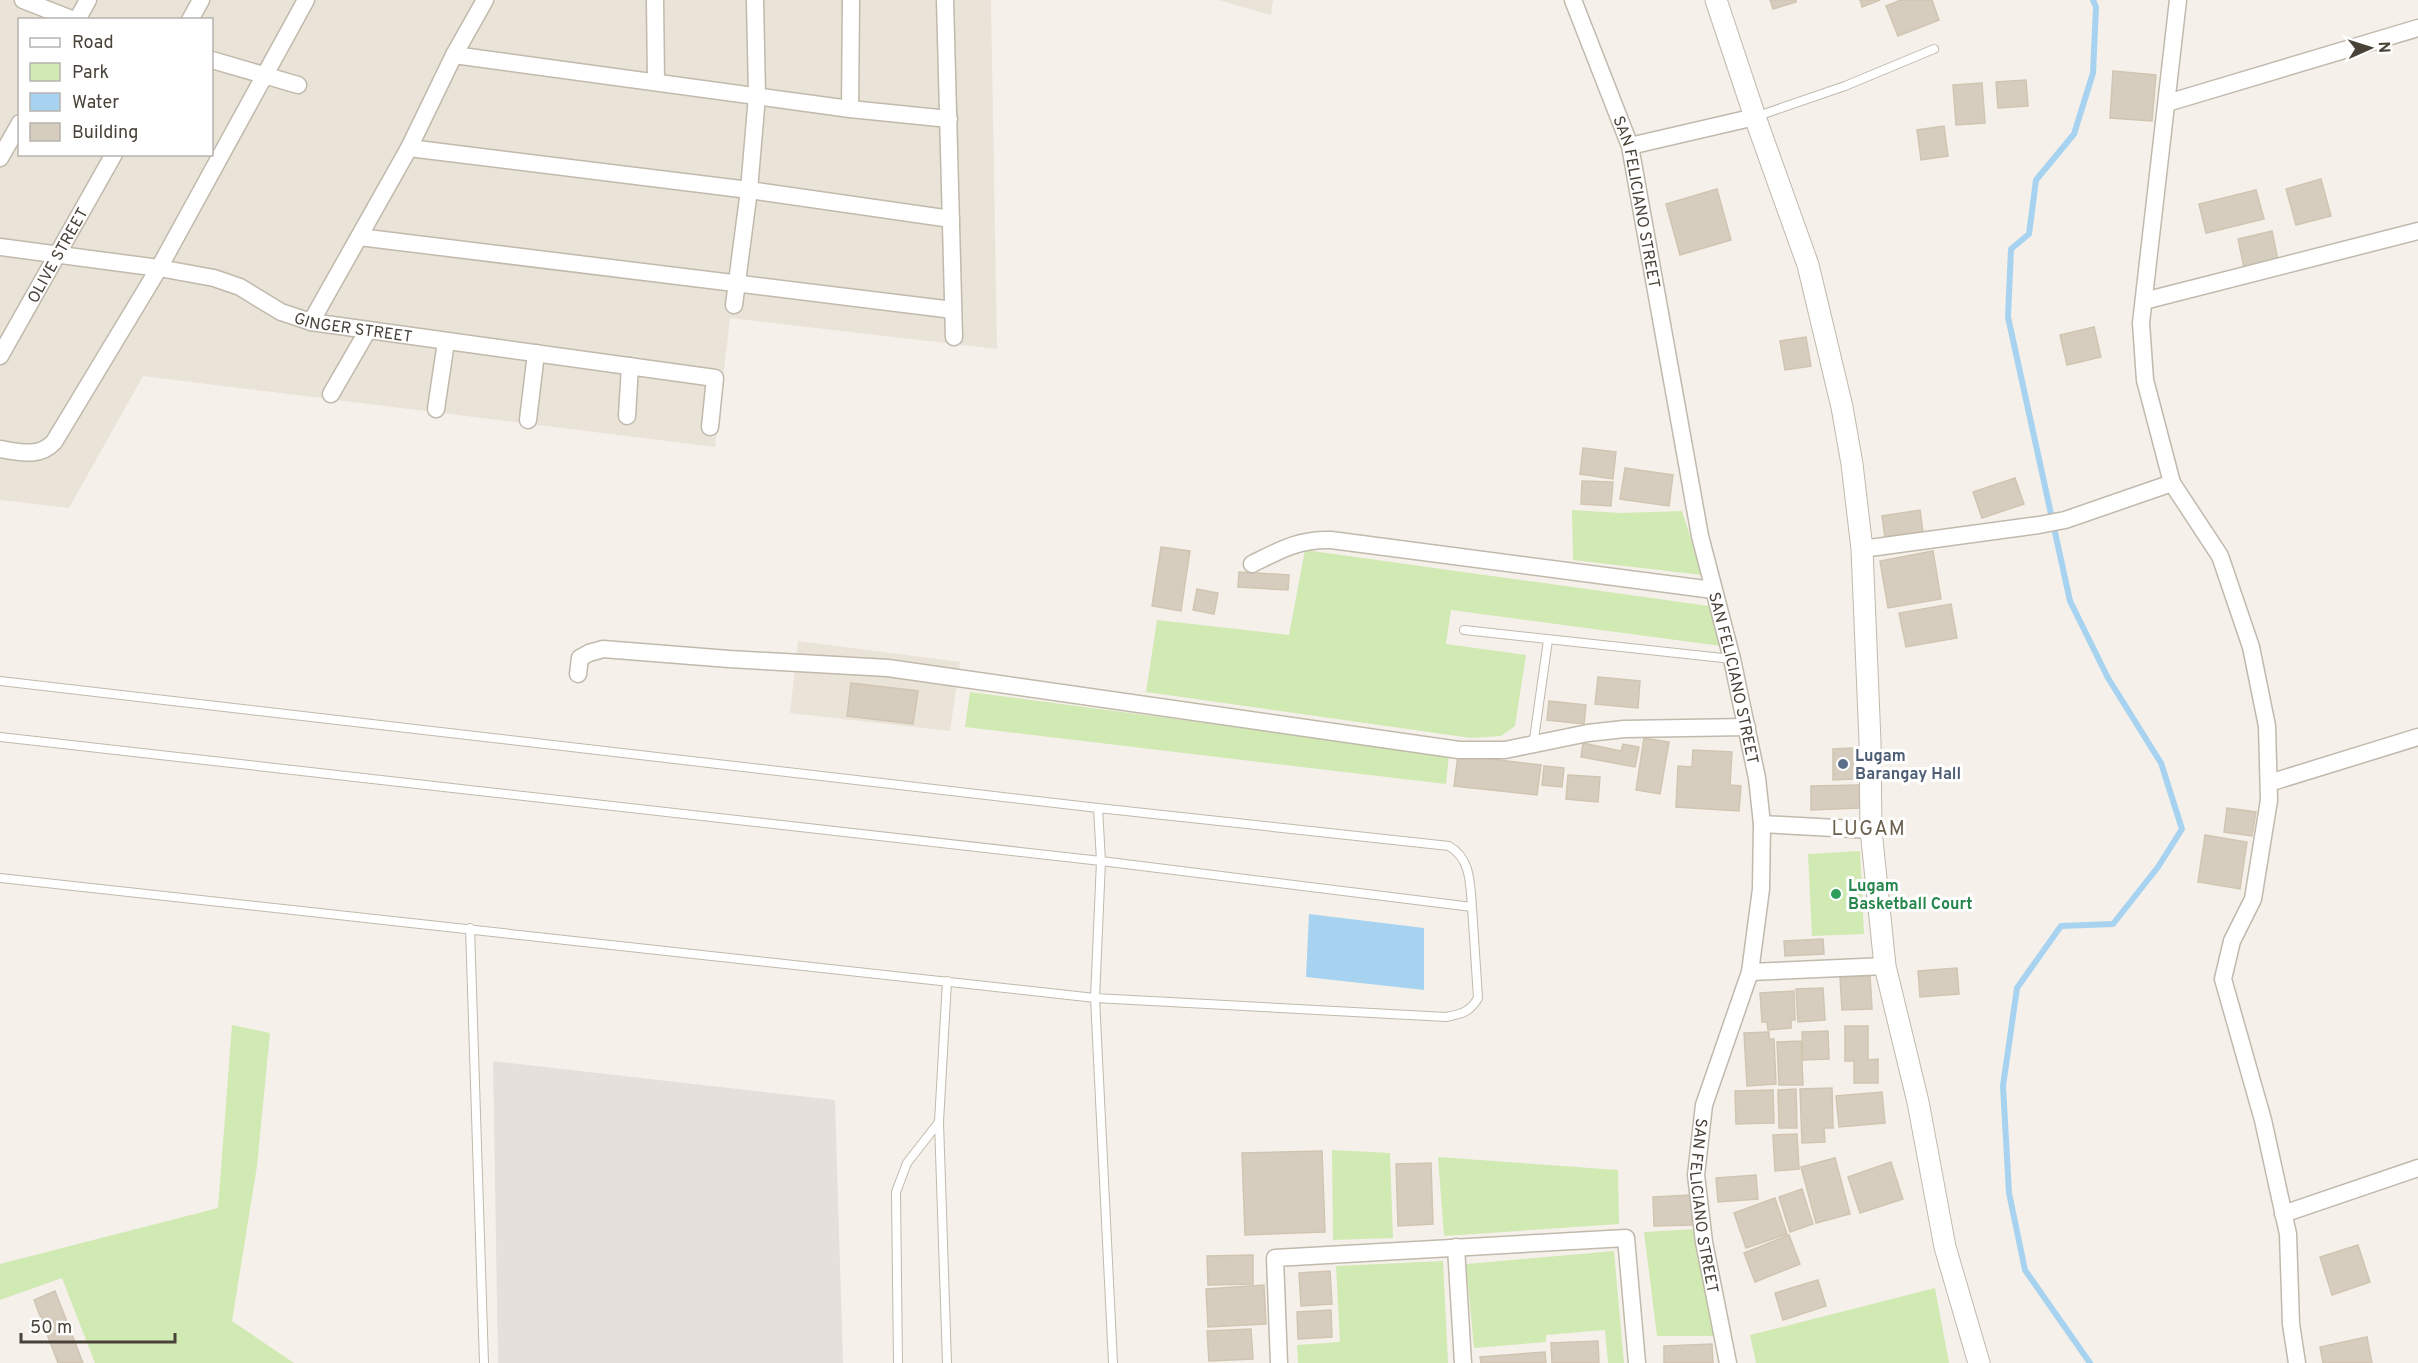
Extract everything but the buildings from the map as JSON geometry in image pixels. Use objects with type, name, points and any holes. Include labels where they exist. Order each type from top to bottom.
[{"type":"street","points":[[23,0],[70,18]]},
{"type":"street","points":[[76,18],[88,0]]},
{"type":"street","points":[[191,18],[201,0]]},
{"type":"street","points":[[0,449],[31,453],[46,451],[54,442],[159,267],[306,0]]},
{"type":"street","points":[[311,322],[409,148],[454,55],[485,0]]},
{"type":"street","points":[[655,0],[656,81]]},
{"type":"street","points":[[734,305],[749,190],[757,96],[755,0]]},
{"type":"street","points":[[850,109],[851,0]]},
{"type":"street","points":[[945,0],[950,119],[954,337]]},
{"type":"street","name":"SAN FELICIANO STREET","points":[[1573,0],[1630,146],[1700,536],[1732,659],[1757,778],[1762,824],[1761,889],[1750,972],[1704,1105],[1696,1175],[1704,1242],[1728,1363]]},
{"type":"street","points":[[1716,0],[1808,265],[1842,407],[1852,464],[1862,549],[1870,742],[1871,830],[1885,966],[1918,1101],[1944,1247],[1979,1363]]},
{"type":"street","points":[[2178,0],[2141,323],[2145,380],[2172,483],[2220,556],[2251,647],[2268,726],[2269,800],[2253,899],[2232,941],[2223,979],[2263,1120],[2288,1234],[2291,1324],[2297,1363]]},
{"type":"street","points":[[2167,103],[2418,28]]},
{"type":"street","points":[[454,55],[850,109],[950,119]]},
{"type":"street","points":[[213,60],[298,85]]},
{"type":"street","points":[[1630,146],[1755,117]]},
{"type":"street","points":[[0,158],[18,126]]},
{"type":"street","points":[[409,148],[749,190],[951,219]]},
{"type":"street","name":"OLIVE STREET","points":[[0,356],[113,156]]},
{"type":"street","points":[[2144,301],[2418,231]]},
{"type":"street","points":[[359,237],[953,310]]},
{"type":"street","name":"GINGER STREET","points":[[0,247],[159,267],[214,278],[240,287],[281,312],[311,322],[715,378],[710,427]]},
{"type":"street","points":[[331,394],[368,330]]},
{"type":"street","points":[[435,409],[446,342]]},
{"type":"street","points":[[528,420],[536,353]]},
{"type":"street","points":[[627,416],[630,366]]},
{"type":"street","points":[[1862,549],[2065,520],[2172,483]]},
{"type":"street","points":[[1252,564],[1294,544],[1312,539],[1331,540],[1713,590]]},
{"type":"street","points":[[578,674],[580,658],[589,652],[603,649],[740,660],[888,668],[1459,750],[1504,750],[1533,746],[1588,733],[1624,729],[1747,727]]},
{"type":"street","points":[[2269,783],[2418,737]]},
{"type":"street","points":[[1762,824],[1871,830]]},
{"type":"street","points":[[1750,972],[1885,966]]},
{"type":"street","points":[[2283,1214],[2418,1168]]},
{"type":"street","points":[[1279,1363],[1275,1258],[1626,1238],[1637,1363]]},
{"type":"street","points":[[1456,1248],[1463,1363]]},
{"type":"lane","points":[[1755,117],[1845,86],[1934,49]]},
{"type":"lane","points":[[1464,630],[1732,659]]},
{"type":"lane","points":[[1533,746],[1548,640]]},
{"type":"lane","points":[[0,681],[1098,808],[1449,846],[1459,852],[1469,872],[1478,998],[1472,1008],[1462,1014],[1446,1017],[1095,998],[0,878]]},
{"type":"lane","points":[[0,737],[1101,861],[1472,907]]},
{"type":"lane","points":[[1098,808],[1101,861],[1095,998],[1113,1363]]},
{"type":"lane","points":[[470,928],[484,1363]]},
{"type":"lane","points":[[947,981],[939,1122],[947,1363]]},
{"type":"lane","points":[[898,1363],[896,1192],[907,1163],[939,1122]]},
{"type":"shaded area","points":[[0,0],[991,0],[997,349],[730,318],[715,447],[143,376],[69,508],[0,500]]},
{"type":"shaded area","points":[[1218,0],[1273,0],[1271,15]]},
{"type":"shaded area","points":[[798,641],[960,662],[950,731],[790,713]]},
{"type":"shaded area","points":[[493,1061],[835,1100],[843,1363],[498,1363]]},
{"type":"green space","points":[[1572,510],[1620,513],[1682,511],[1702,575],[1573,560]]},
{"type":"green space","points":[[1305,550],[1709,606],[1721,646],[1451,610],[1446,644],[1526,655],[1515,726],[1501,736],[1471,738],[1146,692],[1157,620],[1289,635]]},
{"type":"green space","points":[[970,692],[1449,755],[1446,784],[965,727]]},
{"type":"green space","name":"Lugam Basketball Court","points":[[1860,851],[1864,934],[1812,936],[1808,854]]},
{"type":"green space","points":[[232,1025],[270,1033],[257,1166],[232,1321],[294,1363],[95,1363],[62,1278],[0,1300],[0,1264],[218,1208]]},
{"type":"green space","points":[[1332,1150],[1390,1153],[1393,1238],[1333,1240]]},
{"type":"green space","points":[[1438,1157],[1618,1170],[1619,1224],[1444,1236]]},
{"type":"green space","points":[[1696,1229],[1717,1336],[1657,1336],[1644,1232]]},
{"type":"green space","points":[[1614,1251],[1624,1363],[1608,1363],[1605,1330],[1546,1335],[1546,1342],[1474,1348],[1466,1264]]},
{"type":"green space","points":[[1443,1261],[1448,1363],[1298,1363],[1297,1345],[1340,1342],[1336,1266]]},
{"type":"green space","points":[[1935,1288],[1949,1363],[1756,1363],[1750,1335]]},
{"type":"water","points":[[1309,914],[1424,928],[1424,990],[1306,977]]},
{"type":"waterway","points":[[2090,1363],[2025,1270],[2009,1193],[2003,1086],[2017,988],[2061,926],[2113,924],[2158,867],[2182,829],[2161,763],[2108,678],[2070,601],[2008,317],[2011,249],[2029,234],[2036,180],[2074,134],[2093,73],[2096,7],[2093,0]]},
{"type":"place","name":"Lugam Barangay Hall","points":[[1843,764]]},
{"type":"place","name":"Lugam Basketball Court","points":[[1836,894]]},
{"type":"district","name":"LUGAM","points":[[1869,828]]}]
